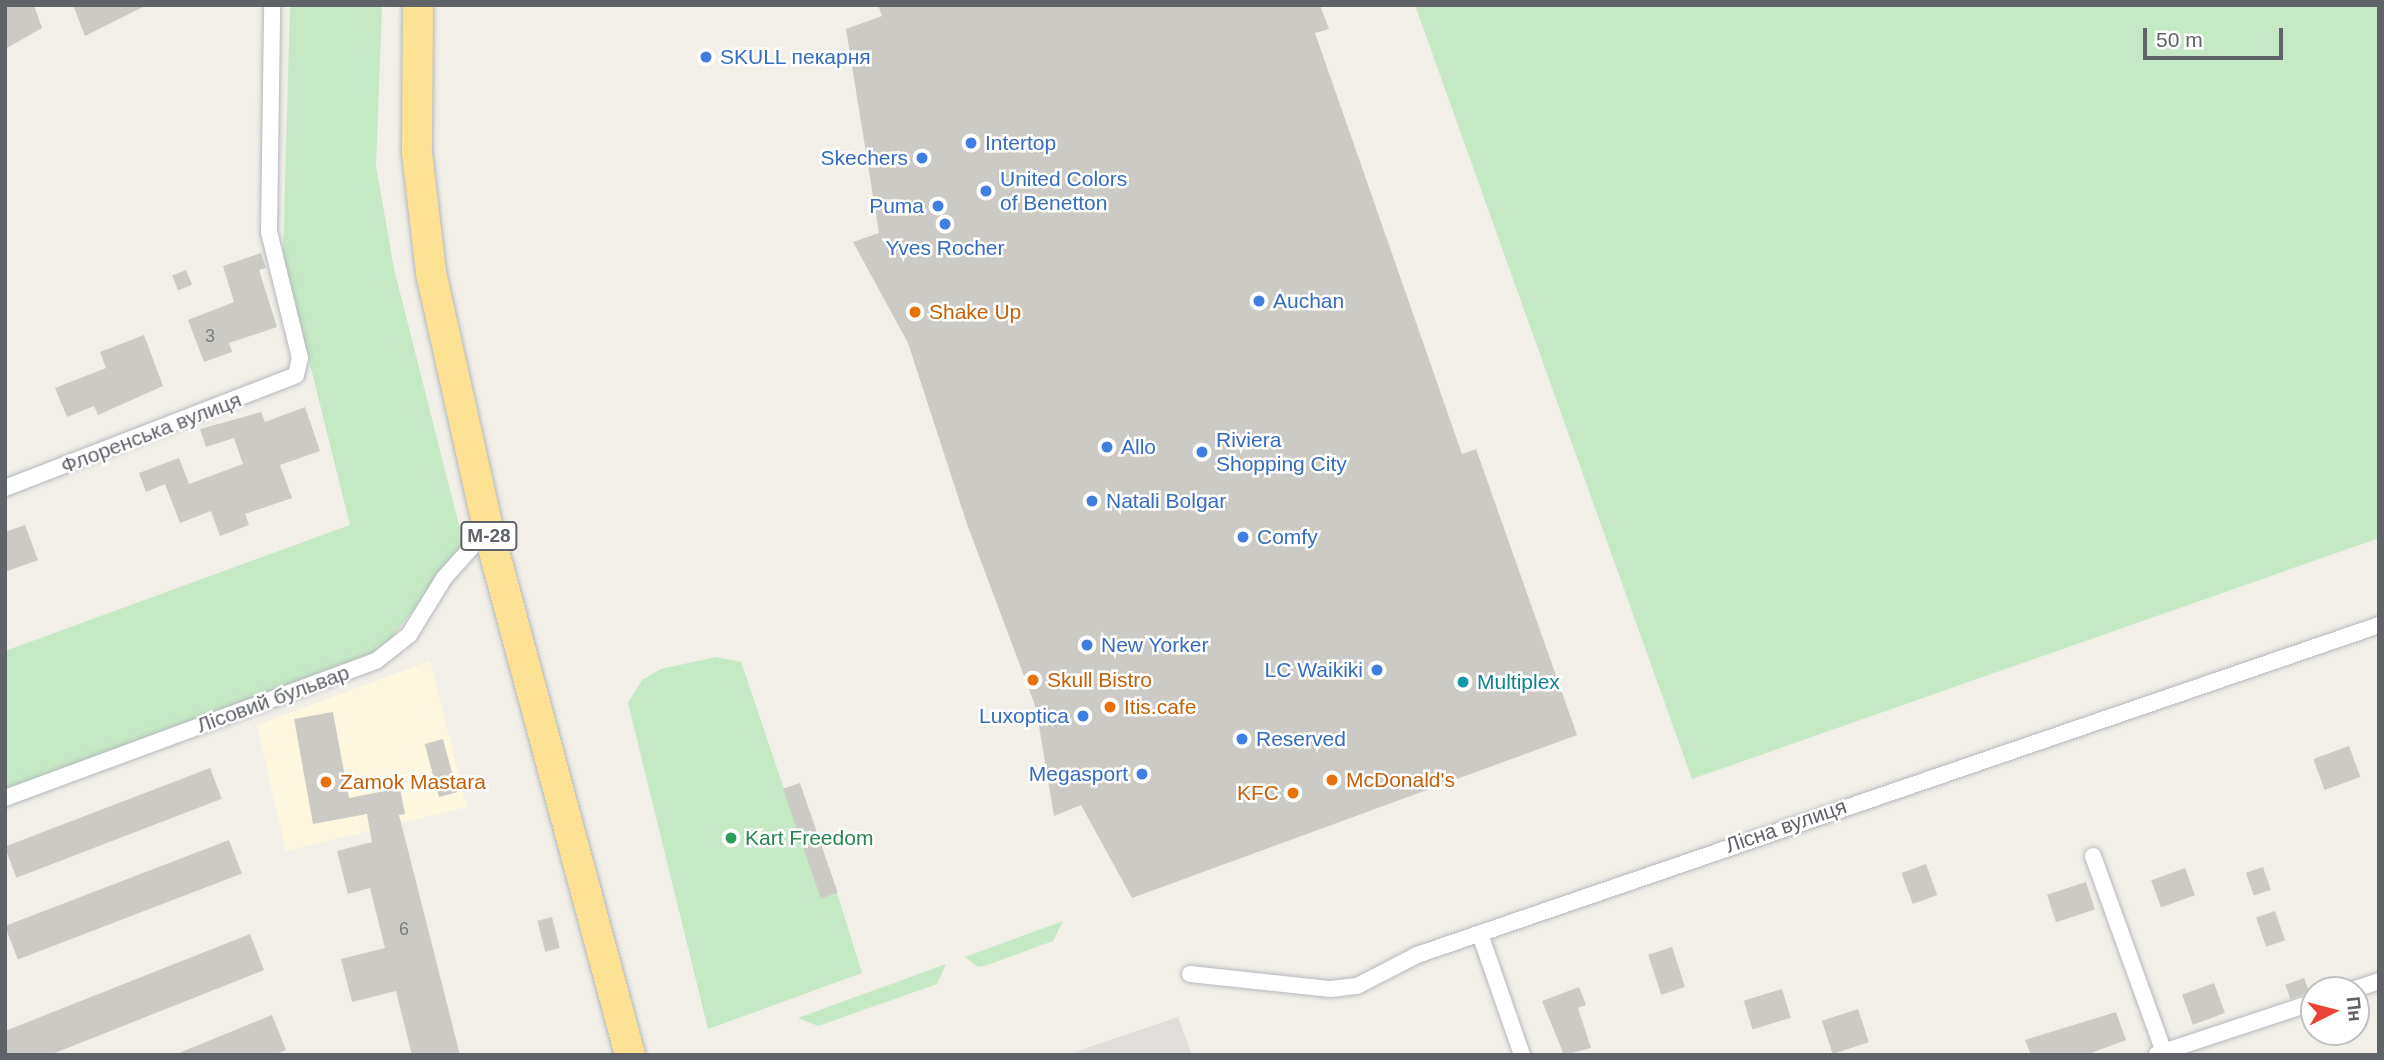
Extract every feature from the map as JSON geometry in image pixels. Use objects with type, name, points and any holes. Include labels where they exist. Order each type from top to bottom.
[{"type":"highway","name":"М-28","points":[[418,5],[422,213],[488,529],[630,1055]]},
{"type":"street","name":"Флоренська вулиця","points":[[5,488],[296,375],[300,358],[269,232],[272,5]]},
{"type":"street","name":"Лісовий бульвар","points":[[5,798],[376,661],[409,635],[444,578],[488,529]]},
{"type":"street","name":"Лісна вулиця","points":[[1190,974],[1331,989],[1357,986],[1417,955],[1481,937],[1707,853],[2379,625]]},
{"type":"street","points":[[2093,856],[2160,1053],[2300,1007]]},
{"type":"street","points":[[1481,937],[1522,1055]]},
{"type":"shaded area","points":[[430,661],[467,807],[286,851],[257,725]]},
{"type":"shaded area","points":[[1178,1017],[1192,1055],[1066,1055]]},
{"type":"green space","points":[[290,5],[382,5],[376,166],[394,269],[464,545],[383,649],[5,792],[5,651],[350,525],[283,256]]},
{"type":"green space","points":[[1415,5],[2379,5],[2379,538],[1692,779]]},
{"type":"green space","name":"Kart Freedom","points":[[716,657],[741,662],[821,898],[837,893],[862,973],[708,1029],[628,703],[642,680],[661,669]]},
{"type":"green space","points":[[1063,921],[1053,941],[978,967],[965,957]]},
{"type":"green space","points":[[946,964],[937,984],[818,1026],[798,1018]]},
{"type":"building","points":[[5,5],[34,5],[42,28],[5,49]]},
{"type":"building","points":[[73,5],[143,5],[143,7],[85,36]]},
{"type":"building","name":"Riviera Shopping City","points":[[878,5],[1320,5],[1329,29],[1315,33],[1462,454],[1476,449],[1577,735],[1132,898],[1081,805],[1054,816],[1036,708],[967,524],[908,343],[853,242],[879,233],[846,29],[882,16]]},
{"type":"building","points":[[261,253],[266,268],[259,270],[277,327],[229,343],[232,352],[204,362],[188,320],[234,302],[223,266]]},
{"type":"building","points":[[186,270],[192,285],[178,290],[172,276]]},
{"type":"building","points":[[144,335],[163,386],[98,415],[94,406],[67,417],[55,388],[106,368],[100,352]]},
{"type":"building","points":[[305,407],[320,451],[280,465],[292,498],[245,514],[249,525],[220,536],[211,511],[180,523],[165,484],[146,492],[139,473],[179,458],[189,484],[243,464],[234,438],[206,447],[200,429],[261,412],[265,422]]},
{"type":"building","points":[[25,525],[38,560],[5,572],[5,532]]},
{"type":"building","points":[[333,712],[349,798],[400,788],[405,814],[399,815],[460,1055],[412,1055],[396,991],[352,1002],[341,959],[385,948],[370,888],[348,894],[337,851],[372,842],[367,814],[313,824],[294,719]]},
{"type":"building","points":[[443,739],[457,792],[439,797],[425,744]]},
{"type":"building","points":[[2349,746],[2360,777],[2325,790],[2313,759]]},
{"type":"building","points":[[210,768],[222,799],[16,878],[5,847]]},
{"type":"building","points":[[800,783],[838,893],[821,899],[783,789]]},
{"type":"building","points":[[229,840],[242,874],[18,960],[5,926]]},
{"type":"building","points":[[1926,864],[1937,895],[1913,904],[1902,873]]},
{"type":"building","points":[[2263,867],[2271,890],[2254,896],[2246,873]]},
{"type":"building","points":[[2185,868],[2195,895],[2161,908],[2151,880]]},
{"type":"building","points":[[2086,882],[2095,910],[2056,922],[2047,895]]},
{"type":"building","points":[[2275,911],[2285,940],[2266,947],[2256,918]]},
{"type":"building","points":[[552,917],[560,948],[545,952],[537,921]]},
{"type":"building","points":[[250,934],[264,970],[50,1055],[5,1055],[5,1031]]},
{"type":"building","points":[[1672,947],[1685,987],[1661,995],[1648,955]]},
{"type":"building","points":[[2300,979],[2300,995],[2290,999],[2285,985]]},
{"type":"building","points":[[2214,983],[2225,1013],[2193,1025],[2182,995]]},
{"type":"building","points":[[1579,987],[1586,1005],[1578,1008],[1591,1048],[1564,1055],[1542,1001]]},
{"type":"building","points":[[1782,989],[1791,1018],[1753,1029],[1744,1001]]},
{"type":"building","points":[[1858,1009],[1869,1042],[1833,1054],[1822,1021]]},
{"type":"building","points":[[2116,1012],[2126,1040],[2086,1055],[2031,1055],[2025,1040]]},
{"type":"building","points":[[272,1015],[286,1050],[274,1055],[174,1055]]},
{"type":"place","name":"SKULL пекарня","points":[[706,57]]},
{"type":"place","name":"Intertop","points":[[971,143]]},
{"type":"place","name":"Skechers","points":[[922,158]]},
{"type":"place","name":"United Colors of Benetton","points":[[986,191]]},
{"type":"place","name":"Puma","points":[[938,206]]},
{"type":"place","name":"Yves Rocher","points":[[945,224]]},
{"type":"place","name":"Auchan","points":[[1259,301]]},
{"type":"place","name":"Shake Up","points":[[915,312]]},
{"type":"place","name":"Allo","points":[[1107,447]]},
{"type":"place","name":"Riviera Shopping City","points":[[1202,452]]},
{"type":"place","name":"Natali Bolgar","points":[[1092,501]]},
{"type":"place","name":"Comfy","points":[[1243,537]]},
{"type":"place","name":"New Yorker","points":[[1087,645]]},
{"type":"place","name":"LC Waikiki","points":[[1377,670]]},
{"type":"place","name":"Skull Bistro","points":[[1033,680]]},
{"type":"place","name":"Multiplex","points":[[1463,682]]},
{"type":"place","name":"Itis.cafe","points":[[1110,707]]},
{"type":"place","name":"Luxoptica","points":[[1083,716]]},
{"type":"place","name":"Reserved","points":[[1242,739]]},
{"type":"place","name":"Megasport","points":[[1142,774]]},
{"type":"place","name":"McDonald's","points":[[1332,780]]},
{"type":"place","name":"Zamok Mastara","points":[[326,782]]},
{"type":"place","name":"KFC","points":[[1293,793]]},
{"type":"place","name":"Kart Freedom","points":[[731,838]]}]
